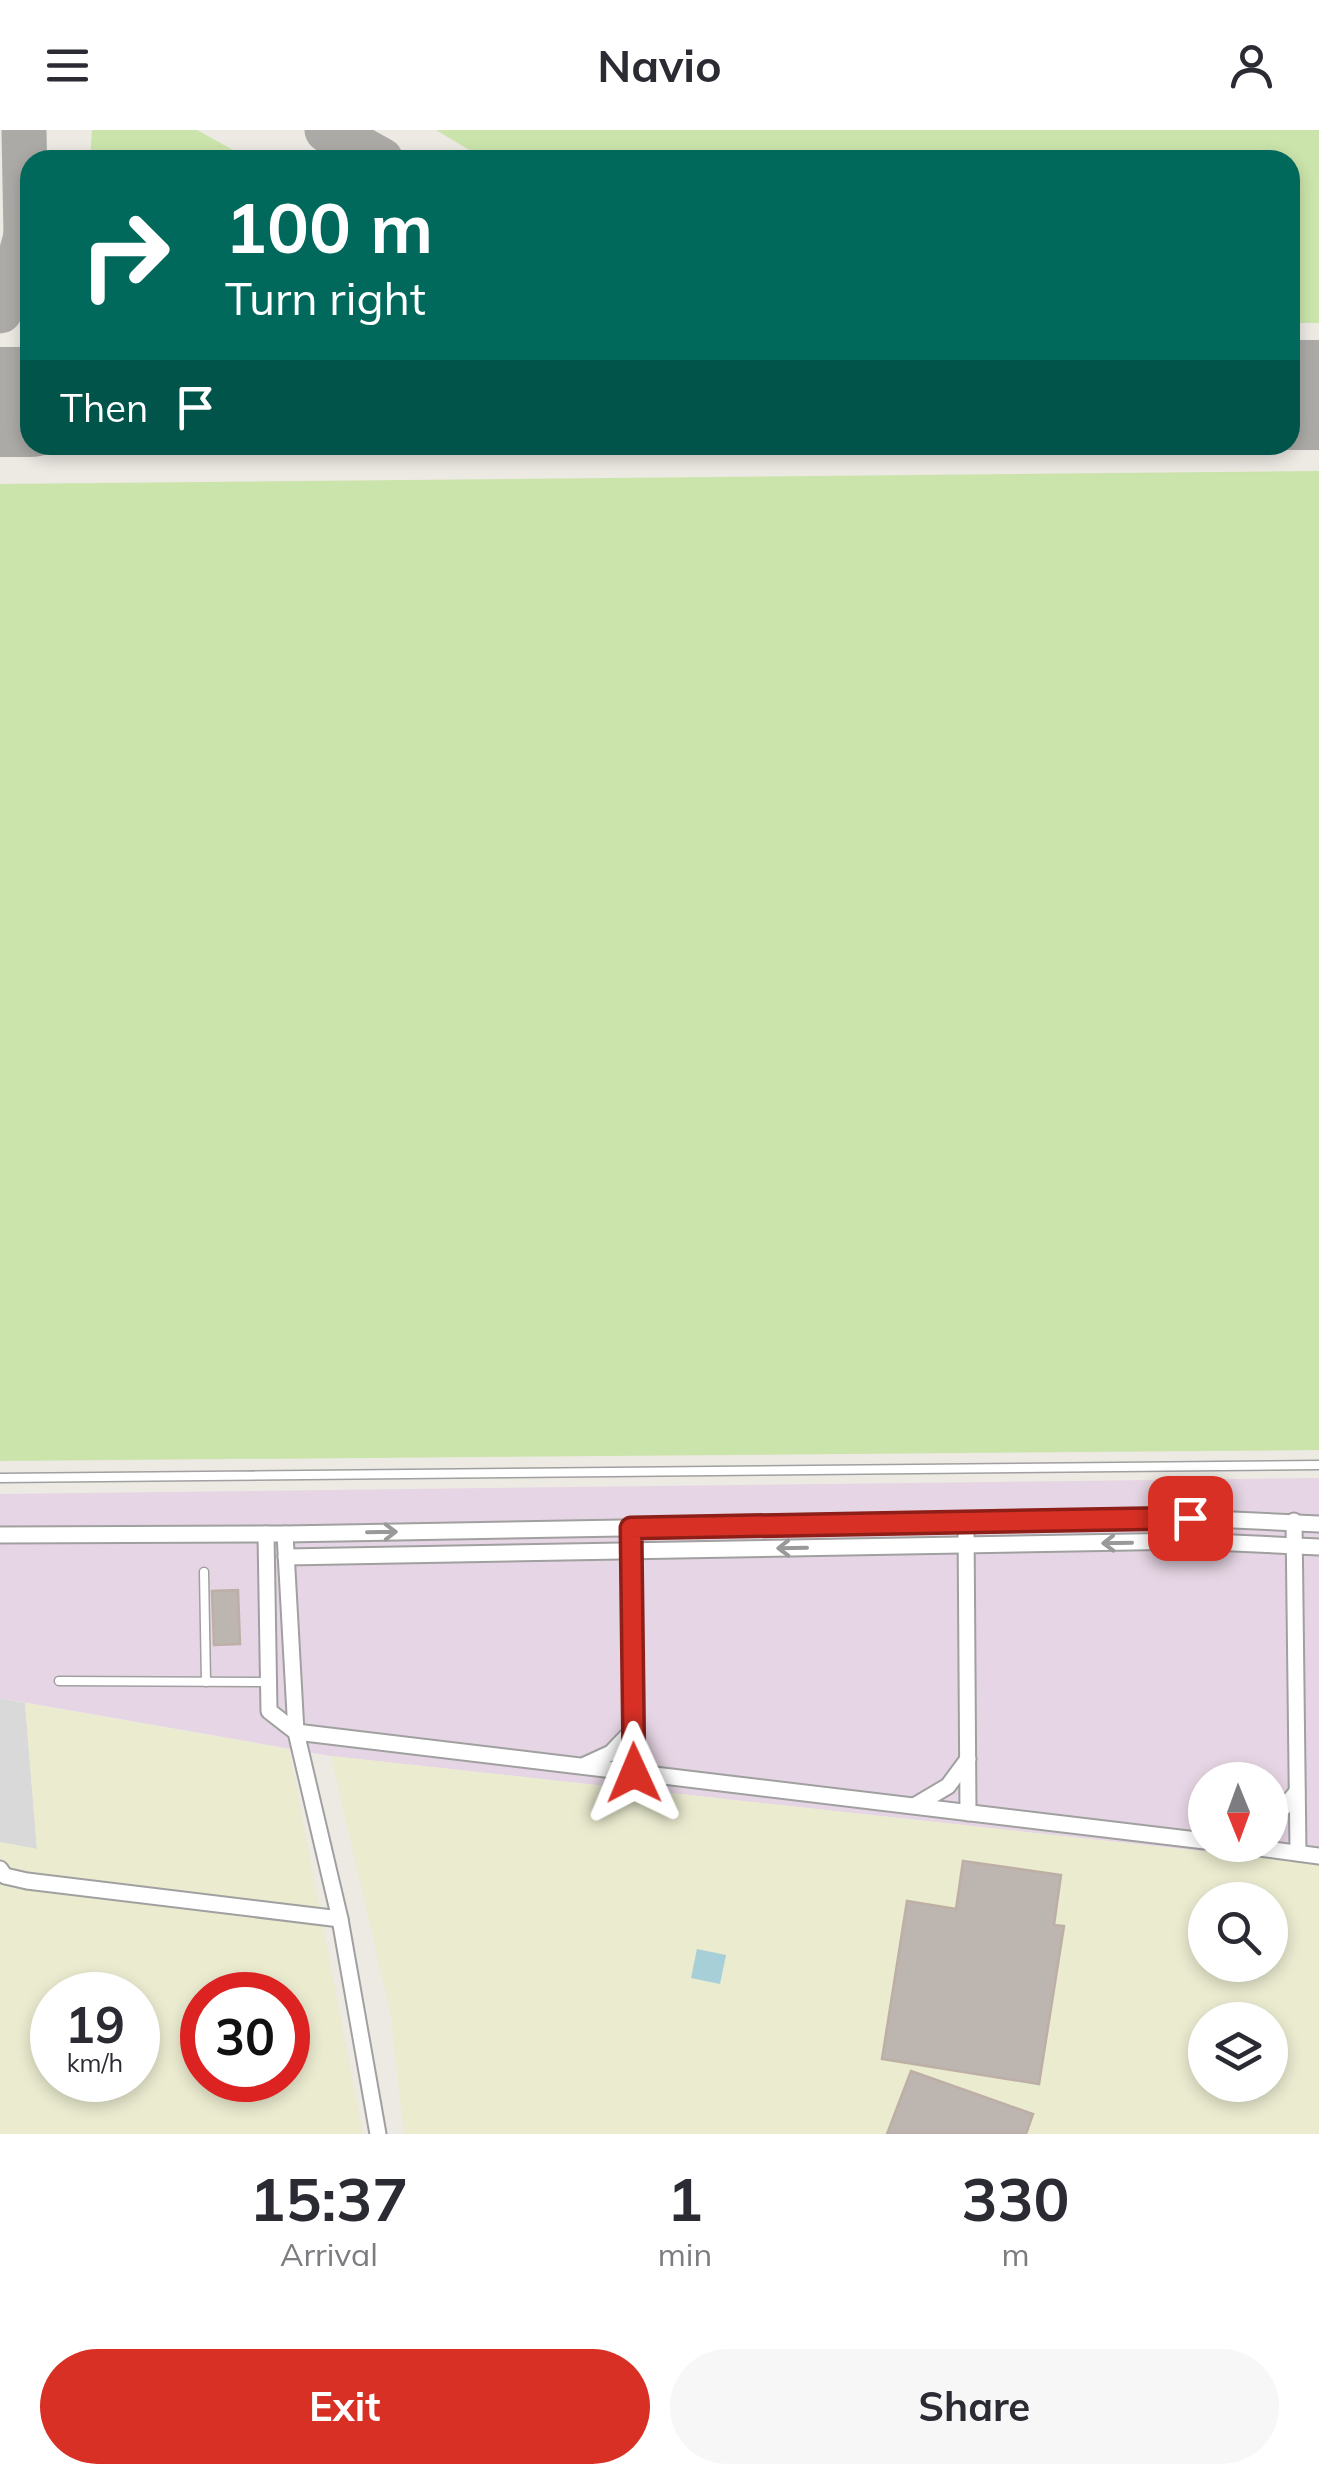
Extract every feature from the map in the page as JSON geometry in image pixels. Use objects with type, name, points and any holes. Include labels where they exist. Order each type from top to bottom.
[{"type":"street","points":[[0,1534],[285,1534],[1190,1518],[1319,1524]]},
{"type":"street","points":[[1294,1521],[1298,1852]]},
{"type":"street","points":[[966,1522],[968,1813]]},
{"type":"street","points":[[631,1528],[634,1773]]},
{"type":"street","points":[[266,1534],[269,1712],[296,1732],[1188,1839]]},
{"type":"street","points":[[285,1534],[296,1732],[340,1918],[378,2134]]},
{"type":"street","points":[[286,1557],[1190,1541],[1319,1547]]},
{"type":"street","points":[[578,1766],[611,1753],[633,1730]]},
{"type":"street","points":[[912,1806],[948,1786],[968,1759]]},
{"type":"street","points":[[1288,1802],[1297,1792]]},
{"type":"street","points":[[1288,1851],[1319,1856]]},
{"type":"street","points":[[0,1868],[5,1876],[28,1881],[340,1918]]},
{"type":"lane","points":[[0,1478],[1319,1465]]},
{"type":"lane","points":[[204,1572],[206,1682]]},
{"type":"lane","points":[[59,1681],[269,1682]]},
{"type":"shaded area","points":[[1319,1478],[1319,1864],[1288,1861],[1288,1762],[1188,1762],[1188,1850],[331,1756],[0,1698],[0,1494]]},
{"type":"shaded area","points":[[0,1698],[25,1703],[37,1849],[0,1842]]},
{"type":"green space","points":[[92,130],[197,130],[233,150],[91,150]]},
{"type":"green space","points":[[436,130],[1319,130],[1319,323],[1300,323],[1300,150],[469,150]]},
{"type":"green space","points":[[1319,471],[1319,1450],[0,1461],[0,484]]},
{"type":"green space","points":[[25,1703],[289,1749],[363,2134],[0,2134],[0,1842],[37,1849]]},
{"type":"green space","points":[[331,1756],[1188,1850],[1188,1862],[1319,1864],[1319,2134],[404,2134],[391,2016]]},
{"type":"water","points":[[697,1949],[726,1955],[720,1984],[691,1978]]},
{"type":"building","points":[[238,1590],[240,1644],[214,1645],[212,1591]]},
{"type":"building","points":[[963,1861],[1061,1875],[1054,1925],[1064,1926],[1039,2084],[882,2059],[907,1901],[956,1909]]},
{"type":"building","points":[[911,2071],[1033,2114],[1026,2134],[887,2134]]},
{"type":"taxiway","points":[[24,130],[24,150]]},
{"type":"taxiway","points":[[327,130],[363,150]]},
{"type":"taxiway","points":[[0,311],[20,258]]},
{"type":"runway","points":[[1300,395],[1319,395]]},
{"type":"runway","points":[[0,402],[20,402]]},
{"type":"route","points":[[634,1773],[631,1528],[1190,1518]]}]
